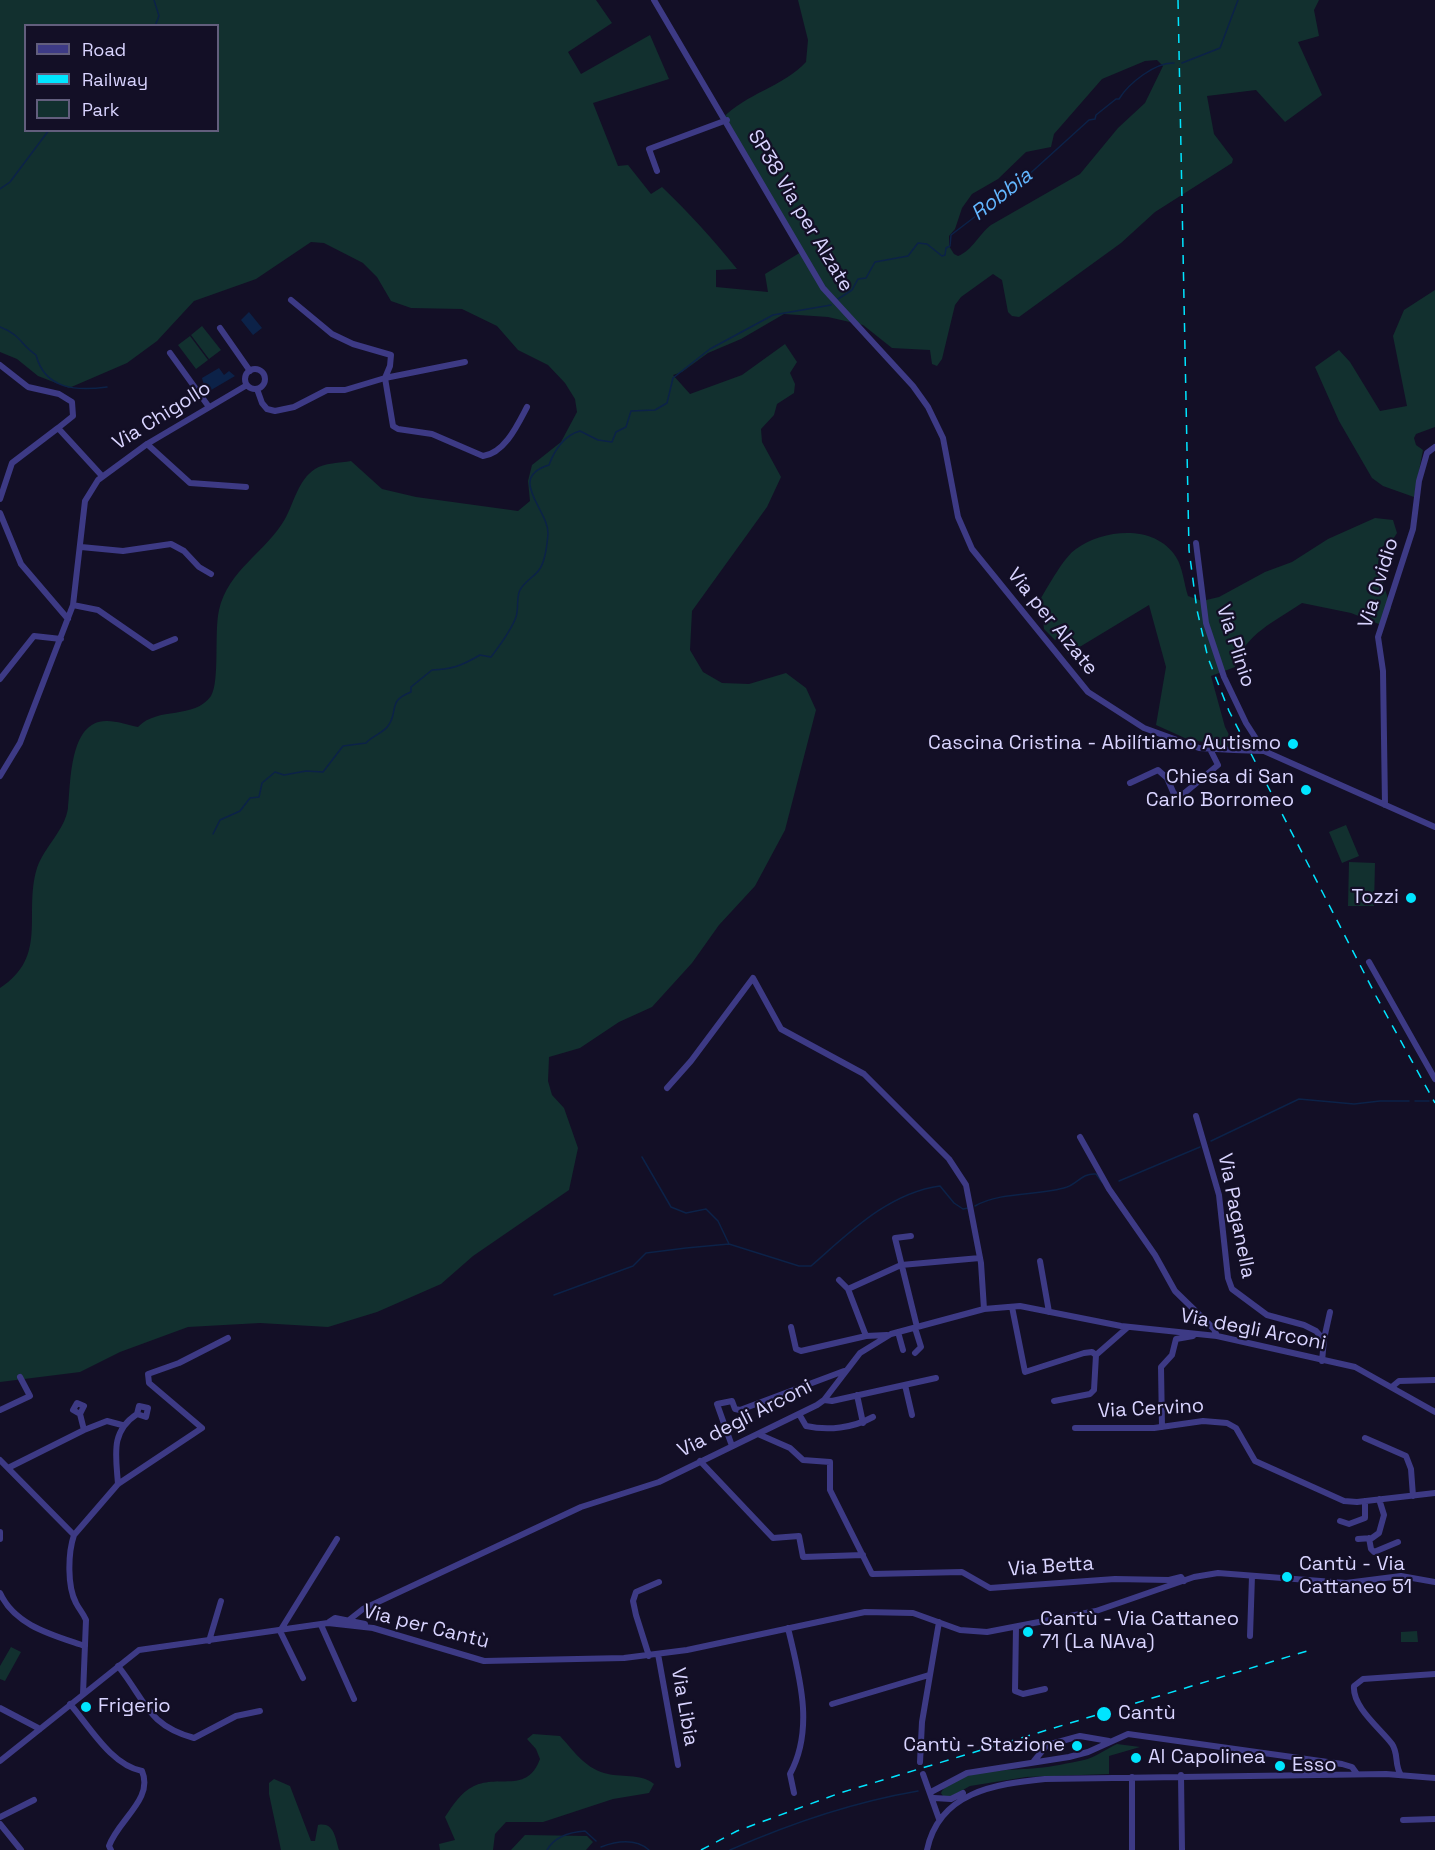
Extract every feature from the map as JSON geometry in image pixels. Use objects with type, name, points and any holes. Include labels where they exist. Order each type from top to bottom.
[{"type":"street","name":"SP38 Via per Alzate","points":[[654,0],[727,120],[823,288],[913,386],[937,424]]},
{"type":"street","points":[[657,171],[649,149],[727,120]]},
{"type":"street","points":[[291,300],[332,334],[353,344],[389,353],[392,359],[385,378],[393,426],[432,434],[483,456],[490,455],[503,444],[527,407]]},
{"type":"street","points":[[220,328],[250,371]]},
{"type":"street","points":[[170,353],[209,407]]},
{"type":"street","points":[[257,389],[262,403],[267,409],[275,411],[294,407],[327,390],[367,385],[385,378],[465,362]]},
{"type":"street","points":[[0,365],[28,387],[58,394],[72,402],[73,416],[12,463],[0,499]]},
{"type":"street","points":[[256,369],[264,376],[264,382],[257,389],[246,385],[245,379],[250,371],[256,369]]},
{"type":"street","name":"Via Chigollo","points":[[100,478],[147,444],[246,385]]},
{"type":"street","name":"Via per Alzate","points":[[937,424],[947,454],[958,517],[966,540],[1088,692],[1144,728],[1198,748],[1264,751],[1435,826]]},
{"type":"street","points":[[0,776],[20,743],[73,605],[85,501],[100,478],[58,429]]},
{"type":"street","points":[[147,444],[189,483],[246,487]]},
{"type":"street","name":"Via Ovidio","points":[[1385,806],[1383,671],[1378,637],[1413,529],[1419,481],[1427,453],[1435,447]]},
{"type":"street","points":[[0,513],[21,564],[68,619]]},
{"type":"street","name":"Via Plinio","points":[[1196,543],[1206,623],[1229,686],[1246,723],[1264,751]]},
{"type":"street","points":[[81,547],[123,551],[171,544],[184,551],[199,567],[211,574]]},
{"type":"street","points":[[73,605],[98,610],[153,648],[175,639]]},
{"type":"street","points":[[0,679],[34,636],[61,639]]},
{"type":"street","points":[[1130,783],[1158,770],[1167,778],[1174,794],[1181,796],[1218,765],[1210,749]]},
{"type":"street","points":[[1369,962],[1435,1079]]},
{"type":"street","points":[[667,1088],[753,978],[781,1029],[864,1074],[949,1159],[966,1185],[980,1258],[984,1310]]},
{"type":"street","name":"Via Paganella","points":[[1197,1116],[1219,1196],[1228,1278],[1232,1288],[1267,1316],[1311,1328],[1324,1340]]},
{"type":"street","points":[[1080,1137],[1109,1189],[1155,1255],[1175,1291],[1214,1329],[1217,1336]]},
{"type":"street","points":[[911,1236],[895,1238],[921,1347],[915,1353]]},
{"type":"street","points":[[848,1289],[901,1265],[980,1258]]},
{"type":"street","points":[[1040,1262],[1049,1312]]},
{"type":"street","points":[[839,1280],[848,1289],[866,1336]]},
{"type":"street","points":[[1012,1307],[1025,1372],[1084,1353],[1092,1352],[1096,1356]]},
{"type":"street","name":"Via degli Arconi","points":[[349,1622],[362,1610],[581,1508],[659,1482],[799,1414],[824,1400],[860,1353],[894,1333],[984,1310],[1012,1307],[1128,1327],[1217,1336],[1360,1368],[1435,1412]]},
{"type":"street","points":[[1322,1361],[1330,1312]]},
{"type":"street","points":[[791,1327],[796,1349],[801,1351],[866,1336],[894,1333],[903,1350]]},
{"type":"street","points":[[1054,1401],[1090,1394],[1094,1390],[1096,1356],[1128,1327]]},
{"type":"street","points":[[1162,1427],[1161,1367],[1172,1355],[1176,1339],[1204,1335]]},
{"type":"street","points":[[83,1694],[86,1620],[82,1609],[77,1605],[72,1587],[70,1560],[74,1535],[118,1484],[202,1428],[149,1383],[147,1377],[150,1371],[178,1363],[228,1338]]},
{"type":"street","points":[[732,1446],[717,1404],[732,1401],[735,1409],[740,1410],[845,1371]]},
{"type":"street","points":[[0,1410],[30,1396],[20,1377]]},
{"type":"street","points":[[824,1400],[936,1378]]},
{"type":"street","points":[[1393,1386],[1399,1381],[1435,1380]]},
{"type":"street","points":[[905,1385],[912,1415]]},
{"type":"street","points":[[857,1395],[863,1423]]},
{"type":"street","points":[[80,1414],[84,1430]]},
{"type":"street","points":[[118,1484],[117,1443],[122,1425],[137,1414]]},
{"type":"street","points":[[799,1414],[806,1426],[812,1427],[838,1428],[863,1423],[873,1417]]},
{"type":"street","points":[[8,1468],[107,1421],[122,1425]]},
{"type":"street","name":"Via Cervino","points":[[1075,1428],[1162,1427],[1203,1421],[1231,1424],[1236,1428],[1255,1461],[1344,1501],[1365,1501],[1435,1493]]},
{"type":"street","name":"Via Betta","points":[[758,1434],[790,1448],[803,1460],[830,1462],[830,1491],[872,1574],[962,1572],[990,1588],[1115,1579],[1169,1580],[1181,1577],[1184,1581]]},
{"type":"street","points":[[1365,1438],[1406,1456],[1411,1469],[1413,1496]]},
{"type":"street","points":[[0,1460],[74,1535]]},
{"type":"street","points":[[700,1461],[773,1538],[799,1536],[803,1557],[863,1554]]},
{"type":"street","points":[[1358,1539],[1369,1538],[1379,1533],[1384,1515],[1379,1499]]},
{"type":"street","points":[[1340,1521],[1349,1524],[1365,1518],[1365,1501]]},
{"type":"street","points":[[0,1532],[0,1539]]},
{"type":"street","points":[[1369,1538],[1374,1551],[1398,1542]]},
{"type":"street","points":[[279,1631],[337,1539]]},
{"type":"street","points":[[1184,1581],[1218,1573],[1346,1583],[1401,1576],[1435,1582]]},
{"type":"street","points":[[1250,1636],[1252,1576]]},
{"type":"street","name":"Via per Cantù","points":[[349,1622],[484,1661],[650,1656],[709,1646],[865,1612],[913,1613],[974,1633],[1016,1628],[1100,1610],[1184,1581]]},
{"type":"street","points":[[650,1656],[633,1601],[636,1592],[659,1582]]},
{"type":"street","points":[[0,1593],[6,1606],[35,1628],[85,1646]]},
{"type":"street","points":[[209,1641],[221,1601]]},
{"type":"street","points":[[362,1610],[360,1615],[364,1623]]},
{"type":"street","points":[[0,1761],[139,1650],[325,1624],[335,1618],[364,1623],[373,1628]]},
{"type":"street","points":[[920,1762],[919,1743],[939,1622]]},
{"type":"street","points":[[325,1624],[354,1699]]},
{"type":"street","points":[[788,1628],[804,1713],[798,1761],[790,1774],[794,1793]]},
{"type":"street","points":[[1016,1628],[1015,1691],[1023,1694],[1045,1689]]},
{"type":"street","points":[[279,1631],[303,1678]]},
{"type":"street","name":"Via Libia","points":[[658,1654],[678,1765]]},
{"type":"street","points":[[118,1666],[156,1722],[176,1733],[194,1737],[236,1716],[260,1712]]},
{"type":"street","points":[[1401,1775],[1394,1746],[1356,1700],[1354,1686],[1363,1679],[1435,1674]]},
{"type":"street","points":[[832,1704],[929,1676]]},
{"type":"street","points":[[70,1704],[109,1750],[131,1769],[142,1771],[147,1782],[145,1792],[113,1836],[109,1846],[111,1850]]},
{"type":"street","points":[[0,1708],[40,1729]]},
{"type":"street","points":[[932,1795],[967,1773],[1088,1752],[1122,1736],[1136,1735],[1342,1764],[1352,1767],[1357,1774]]},
{"type":"street","points":[[1034,1762],[1047,1745],[1080,1736],[1101,1741],[1113,1740]]},
{"type":"street","points":[[1386,1774],[1397,1758]]},
{"type":"street","points":[[923,1774],[932,1795],[942,1806],[941,1816],[927,1850]]},
{"type":"street","points":[[932,1795],[946,1800],[967,1790],[1045,1779],[1181,1775],[1357,1774],[1435,1778]]},
{"type":"street","points":[[1181,1775],[1182,1850]]},
{"type":"street","points":[[1132,1777],[1132,1850]]},
{"type":"street","points":[[941,1816],[960,1799],[978,1790]]},
{"type":"street","points":[[0,1817],[34,1800]]},
{"type":"street","points":[[1403,1820],[1435,1819]]},
{"type":"street","points":[[0,1824],[21,1850]]},
{"type":"green space","points":[[0,0],[596,0],[612,23],[568,52],[581,74],[650,35],[669,79],[593,103],[618,166],[628,165],[651,194],[662,187],[701,226],[737,269],[716,270],[716,287],[768,292],[765,274],[801,252],[722,119],[742,103],[787,78],[806,62],[808,40],[798,0],[1319,0],[1314,10],[1319,36],[1298,42],[1322,95],[1285,122],[1256,90],[1207,96],[1214,134],[1233,159],[1232,163],[1155,212],[1121,243],[1019,317],[1012,316],[1008,312],[1002,280],[993,274],[961,297],[955,305],[942,359],[937,366],[932,364],[930,350],[892,348],[863,325],[828,317],[784,314],[741,339],[708,353],[682,372],[673,375],[690,394],[742,375],[785,344],[797,362],[790,373],[795,384],[794,393],[777,404],[774,415],[761,429],[762,442],[781,477],[767,507],[692,611],[690,650],[703,672],[722,683],[749,684],[786,673],[806,688],[816,710],[785,830],[755,886],[719,925],[692,963],[652,1007],[619,1022],[580,1048],[549,1057],[548,1081],[552,1095],[564,1108],[578,1148],[569,1190],[473,1256],[441,1284],[377,1312],[328,1327],[260,1323],[188,1327],[120,1352],[80,1372],[0,1382],[0,988],[15,976],[30,948],[33,885],[37,868],[66,816],[74,755],[79,741],[85,731],[95,723],[111,721],[138,727],[155,717],[195,708],[211,696],[215,679],[219,610],[224,596],[239,572],[277,531],[300,485],[315,469],[327,464],[351,461],[382,489],[416,497],[518,511],[530,501],[528,481],[532,465],[561,442],[577,412],[575,399],[565,383],[548,365],[518,350],[497,326],[462,309],[411,308],[391,301],[377,277],[363,263],[324,243],[311,242],[256,279],[194,301],[157,341],[127,363],[69,388],[38,376],[17,359],[0,352]],"holes":[[[1157,60],[1163,66],[1145,103],[1118,128],[1080,174],[991,225],[963,254],[958,256],[954,254],[949,246],[949,236],[955,229],[962,208],[972,194],[998,179],[1026,152],[1051,147],[1054,134],[1102,79],[1145,61]]]},
{"type":"green space","points":[[1435,290],[1435,427],[1416,434],[1414,438],[1416,445],[1423,450],[1414,497],[1383,486],[1372,478],[1339,421],[1315,367],[1339,350],[1350,362],[1380,411],[1407,406],[1393,336],[1404,310]]},
{"type":"green space","points":[[202,326],[221,350],[209,359],[191,335]]},
{"type":"green space","points":[[190,336],[208,360],[196,369],[178,345]]},
{"type":"green space","points":[[1375,518],[1393,520],[1397,533],[1392,541],[1380,548],[1378,565],[1383,569],[1383,583],[1391,608],[1384,626],[1351,613],[1302,603],[1262,629],[1246,646],[1235,667],[1211,676],[1225,727],[1236,748],[1187,739],[1156,725],[1166,667],[1149,605],[1068,654],[1057,639],[1055,640],[1044,629],[1041,598],[1052,579],[1071,553],[1087,542],[1100,537],[1129,533],[1155,539],[1167,546],[1178,561],[1188,596],[1202,601],[1219,597],[1265,572],[1292,562],[1328,539]]},
{"type":"green space","points":[[1346,825],[1359,856],[1342,863],[1329,832]]},
{"type":"green space","points":[[1349,862],[1375,863],[1374,906],[1348,906]]},
{"type":"green space","points":[[1417,1631],[1418,1642],[1401,1642],[1401,1632]]},
{"type":"green space","points":[[11,1647],[21,1652],[5,1681],[0,1679],[0,1666]]},
{"type":"green space","points":[[533,1734],[560,1736],[579,1757],[591,1767],[604,1773],[643,1778],[654,1784],[649,1793],[613,1799],[543,1822],[506,1822],[495,1834],[493,1850],[440,1850],[439,1844],[455,1840],[445,1817],[465,1792],[484,1783],[520,1780],[534,1770],[540,1759],[536,1749],[527,1739]]},
{"type":"green space","points":[[1117,1744],[1140,1747],[1109,1756],[1109,1774],[1026,1777],[970,1786],[952,1796],[943,1796],[941,1793],[958,1779],[971,1775],[1049,1767],[1084,1760]]},
{"type":"green space","points":[[274,1779],[290,1786],[311,1841],[315,1841],[318,1825],[327,1826],[331,1828],[335,1836],[339,1850],[281,1850],[269,1794],[269,1783]]},
{"type":"green space","points":[[525,1835],[587,1836],[593,1842],[586,1850],[511,1850]]},
{"type":"water","points":[[249,312],[262,328],[253,335],[241,320]]},
{"type":"water","points":[[219,368],[224,375],[229,371],[235,376],[206,393],[202,378]]},
{"type":"waterway","points":[[154,0],[159,16],[156,24]]},
{"type":"waterway","name":"Robbia","points":[[1182,63],[1220,48],[1238,0]]},
{"type":"waterway","name":"Robbia","points":[[838,299],[852,290],[858,279],[866,278],[875,262],[908,256],[918,243],[927,244],[942,256],[945,255],[946,248],[950,246],[951,235],[1010,190],[1017,180],[1024,179],[1089,120],[1095,119],[1096,115],[1119,99],[1143,75],[1159,66],[1174,63]]},
{"type":"waterway","points":[[0,189],[10,182],[48,132]]},
{"type":"waterway","points":[[213,834],[220,820],[240,811],[250,798],[259,797],[262,783],[275,772],[284,775],[306,771],[323,772],[343,746],[366,743],[383,731],[391,721],[399,699],[411,692],[411,687],[432,670],[457,666],[480,655],[491,657],[514,622],[520,590],[539,570],[545,557],[547,525],[533,495],[530,486],[531,478],[537,471],[549,465],[564,440],[580,431],[598,440],[612,442],[616,432],[626,427],[631,411],[655,410],[667,403],[673,378],[710,349],[773,315],[831,305]]},
{"type":"waterway","points":[[0,327],[16,336],[36,355],[40,367],[55,382],[74,388],[107,387]]},
{"type":"waterway","points":[[1211,1141],[1299,1099],[1354,1104],[1409,1101]]},
{"type":"waterway","points":[[1415,1101],[1429,1101]]},
{"type":"waterway","points":[[1119,1181],[1200,1147]]},
{"type":"waterway","points":[[642,1157],[671,1207],[686,1213],[706,1209],[718,1221],[729,1244]]},
{"type":"waterway","points":[[975,1206],[997,1198],[1067,1187],[1091,1174],[1096,1174],[1102,1182]]},
{"type":"waterway","points":[[554,1295],[633,1266],[646,1253],[686,1248],[729,1244],[799,1266],[811,1266],[855,1228],[886,1206],[921,1190],[940,1186],[954,1203],[963,1209],[968,1208]]},
{"type":"waterway","points":[[730,1850],[822,1815],[870,1801],[918,1791]]},
{"type":"waterway","points":[[547,1850],[554,1841],[574,1832],[585,1831],[596,1841]]},
{"type":"waterway","points":[[601,1847],[613,1843],[632,1842],[649,1850]]},
{"type":"railway","points":[[1178,0],[1189,550],[1197,610],[1208,658],[1229,711],[1376,996],[1435,1103]]},
{"type":"railway","points":[[701,1850],[737,1831],[840,1793],[1307,1651]]},
{"type":"place","name":"Cascina Cristina - Abilítiamo Autismo","points":[[1293,744]]},
{"type":"place","name":"Chiesa di San Carlo Borromeo","points":[[1306,790]]},
{"type":"place","name":"Tozzi","points":[[1411,898]]},
{"type":"place","name":"Cantù - Via Cattaneo 51","points":[[1287,1577]]},
{"type":"place","name":"Cantù - Via Cattaneo 71 (La NAva)","points":[[1028,1632]]},
{"type":"place","name":"Frigerio","points":[[86,1707]]},
{"type":"place","name":"Cantù","points":[[1104,1714]]},
{"type":"place","name":"Cantù - Stazione","points":[[1077,1746]]},
{"type":"place","name":"Al Capolinea","points":[[1136,1758]]},
{"type":"place","name":"Esso","points":[[1280,1766]]}]
